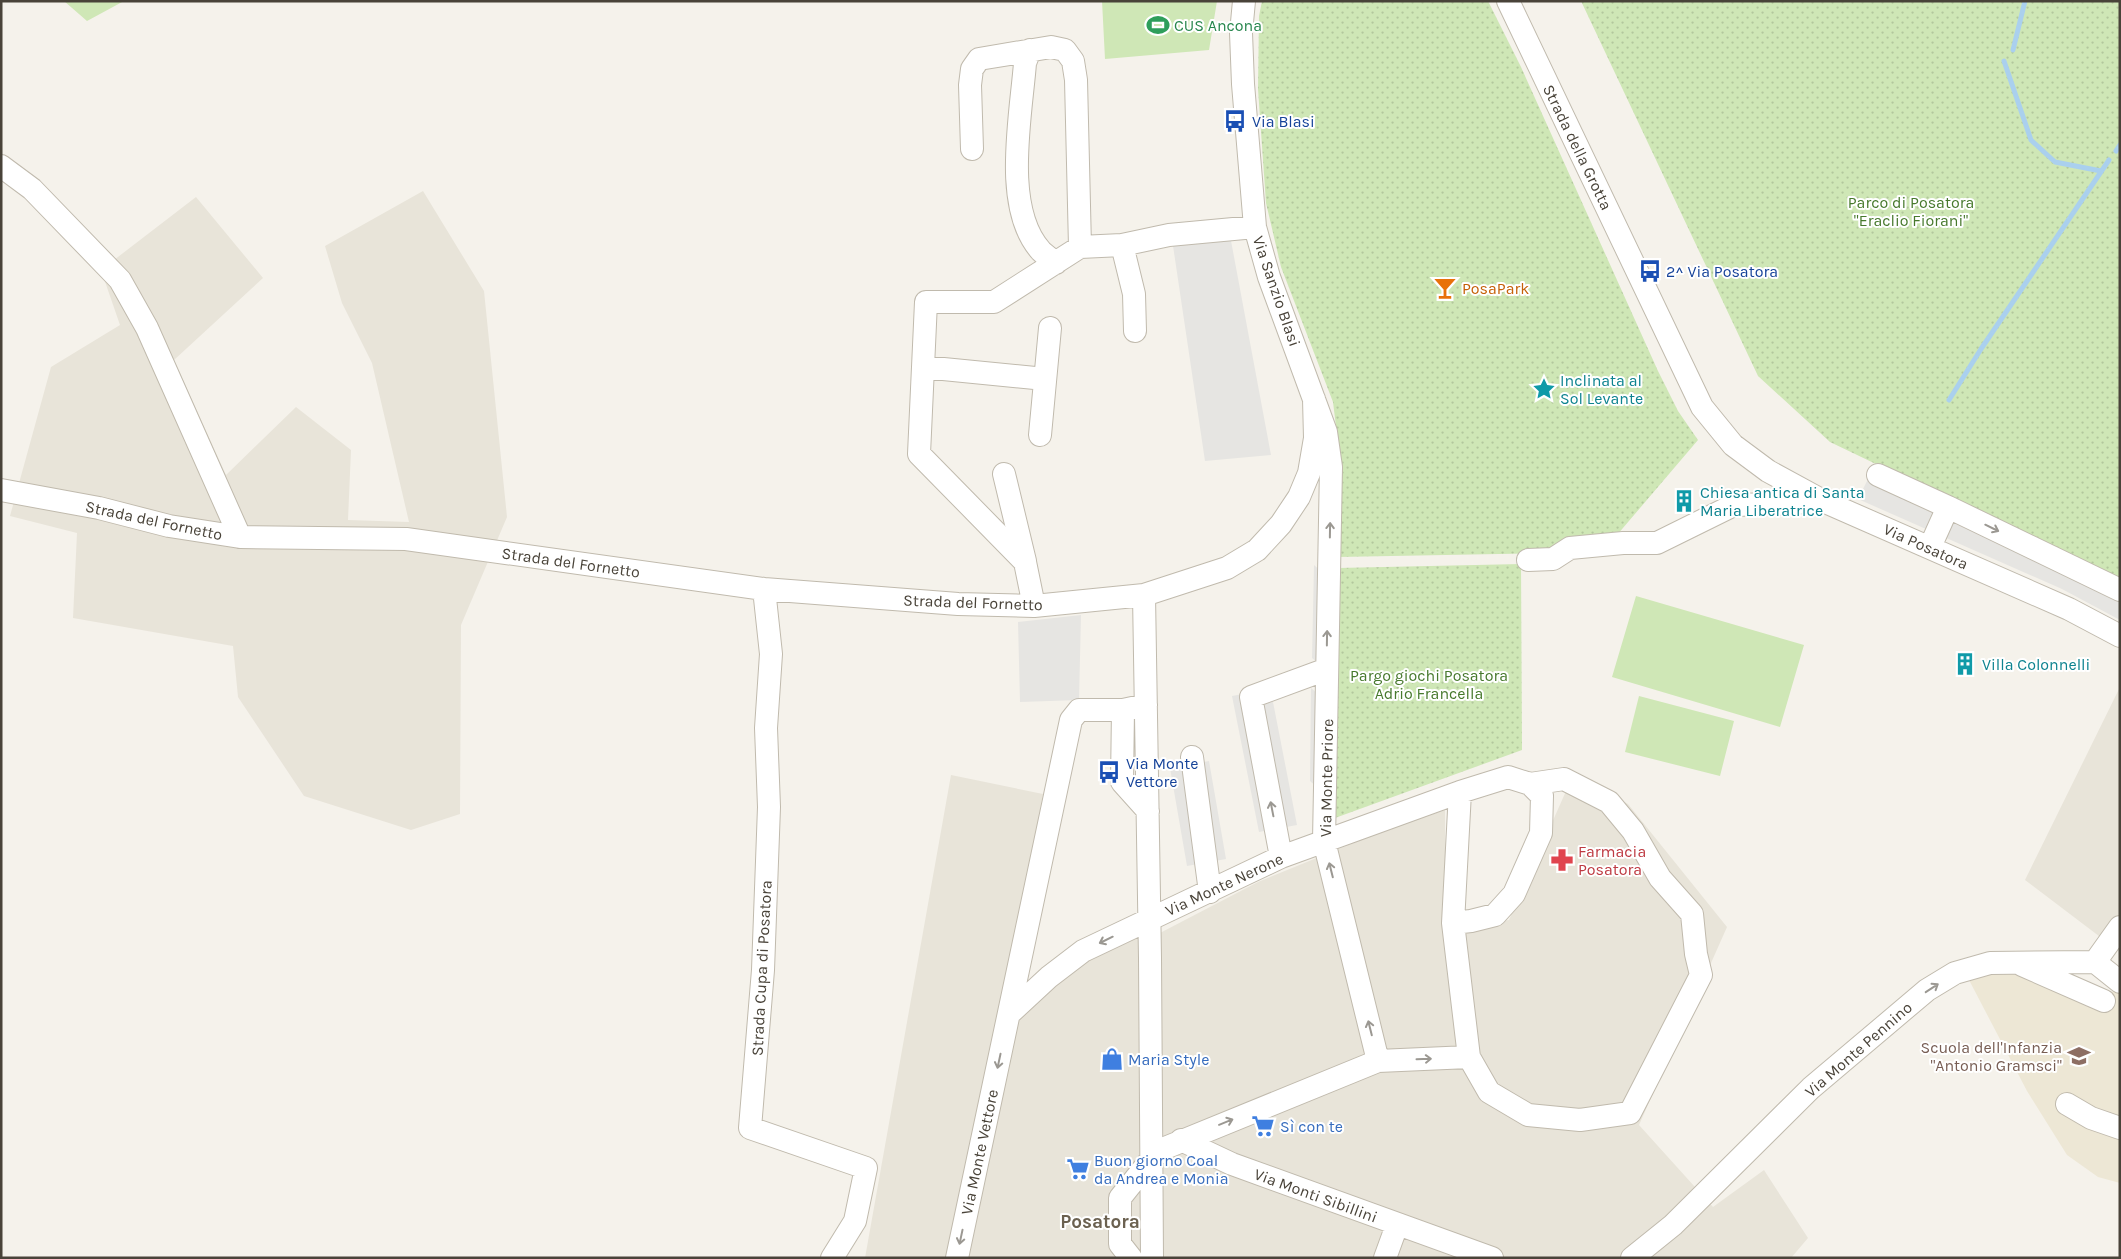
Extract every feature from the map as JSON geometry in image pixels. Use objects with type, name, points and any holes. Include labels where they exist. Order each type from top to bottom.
[{"type":"street","name":"Via Sanzio Blasi","points":[[1244,1],[1241,33],[1243,84],[1255,227],[1269,277],[1326,432],[1331,467],[1328,579]]},
{"type":"street","name":"Strada della Grotta","points":[[1508,1],[1647,294]]},
{"type":"street","points":[[972,149],[970,85],[972,69],[979,59],[987,56],[1051,47],[1064,50],[1072,61],[1076,80],[1080,247]]},
{"type":"street","points":[[1030,50],[1025,63],[1017,186],[1019,207],[1029,232],[1040,251],[1056,263]]},
{"type":"street","points":[[1,166],[32,189],[120,280],[147,328],[240,537]]},
{"type":"street","points":[[1025,562],[919,454],[926,302],[994,302],[1080,247],[1122,245],[1169,235],[1255,227]]},
{"type":"street","points":[[1122,245],[1134,294],[1135,331]]},
{"type":"street","name":"Via Posatora","points":[[1647,294],[1702,407],[1732,445],[1768,471],[1823,501],[2069,609],[2120,636]]},
{"type":"street","points":[[1040,435],[1050,328]]},
{"type":"street","points":[[923,367],[1045,379]]},
{"type":"street","name":"Via Sanzio Blasi","points":[[1144,594],[1228,568],[1257,550],[1281,524],[1298,497],[1309,473],[1315,438],[1314,399]]},
{"type":"street","points":[[1004,474],[1034,606]]},
{"type":"street","points":[[1878,474],[2120,590]]},
{"type":"street","name":"Strada del Fornetto","points":[[1,490],[99,508],[169,526],[240,537],[406,539],[764,589],[958,604],[1034,606],[1144,594]]},
{"type":"street","points":[[1528,560],[1553,559],[1570,548],[1622,543],[1657,543],[1734,505],[1823,501]]},
{"type":"street","points":[[1930,547],[1948,507]]},
{"type":"street","name":"Via Monte Priore","points":[[1328,579],[1324,841],[1378,1061]]},
{"type":"street","name":"Strada Cupa di Posatora","points":[[764,589],[771,654],[766,728],[769,807],[763,970],[750,1128],[866,1168],[855,1221],[832,1258]]},
{"type":"street","points":[[1144,594],[1150,919],[1152,1158],[1150,1197],[1152,1258]]},
{"type":"street","points":[[1281,857],[1251,697],[1327,669]]},
{"type":"street","name":"Via Monte Vettore","points":[[957,1258],[1071,720],[1079,710],[1123,710],[1146,705]]},
{"type":"street","points":[[1123,710],[1122,782],[1148,811]]},
{"type":"street","points":[[1192,757],[1210,892]]},
{"type":"street","name":"Via Monte Nerone","points":[[1009,1014],[1049,977],[1083,951],[1281,857],[1460,792],[1508,777],[1530,784]]},
{"type":"street","points":[[1460,792],[1462,922],[1469,1057],[1489,1092],[1528,1115],[1580,1120],[1630,1113],[1701,975],[1696,954],[1692,914],[1660,878],[1633,831],[1609,802],[1564,779],[1530,784]]},
{"type":"street","points":[[1462,922],[1495,915],[1514,894],[1541,833],[1542,796],[1530,784]]},
{"type":"street","points":[[2120,927],[2095,962],[2120,982]]},
{"type":"street","name":"Via Monte Pennino","points":[[1632,1258],[1673,1225],[1811,1088],[1927,990],[1955,973],[1990,963],[2095,962]]},
{"type":"street","points":[[2019,963],[2104,1001]]},
{"type":"street","points":[[1131,1258],[1120,1244],[1120,1198],[1152,1158],[1165,1148],[1378,1061],[1469,1057]]},
{"type":"street","points":[[2067,1104],[2092,1118],[2120,1128]]},
{"type":"street","name":"Via Monti Sibillini","points":[[1181,1140],[1232,1164],[1492,1258]]},
{"type":"street","name":"Via Monti Sibillini","points":[[1385,1258],[1397,1225]]},
{"type":"shaded area","points":[[423,191],[484,291],[507,517],[461,625],[460,814],[411,830],[304,796],[238,697],[233,646],[73,618],[77,533],[10,516],[51,367],[120,325],[101,270],[196,197],[263,278],[174,360],[226,475],[296,407],[351,450],[348,520],[409,522],[372,363],[342,303],[325,246]]},
{"type":"shaded area","points":[[1229,230],[1271,455],[1205,461],[1172,239]]},
{"type":"shaded area","points":[[1876,463],[2120,581],[2120,620],[2062,589],[1858,499]]},
{"type":"shaded area","points":[[1314,565],[1324,574],[1322,666],[1312,658]]},
{"type":"shaded area","points":[[1081,615],[1079,700],[1020,702],[1018,622]]},
{"type":"shaded area","points":[[2120,687],[2120,952],[2025,880]]},
{"type":"shaded area","points":[[1311,688],[1322,697],[1320,790],[1310,781]]},
{"type":"shaded area","points":[[1248,693],[1251,706],[1273,702],[1297,825],[1259,832],[1232,696]]},
{"type":"shaded area","points":[[1209,761],[1226,859],[1187,866],[1170,768]]},
{"type":"shaded area","points":[[1574,773],[1628,804],[1727,927],[1639,1125],[1713,1207],[1764,1170],[1808,1238],[1791,1258],[865,1258],[951,775],[1043,794],[1000,1030],[1051,986],[1123,938],[1160,933],[1258,882],[1378,833],[1445,810],[1445,928],[1509,920]]},
{"type":"shaded area","points":[[1995,972],[2024,973],[2059,978],[2113,992],[2120,981],[2120,1183],[2098,1177],[2067,1155],[2027,1091],[1968,978]]},
{"type":"green space","points":[[64,1],[124,1],[87,21]]},
{"type":"green space","name":"CUS Ancona","points":[[1102,1],[1217,1],[1209,50],[1105,59]]},
{"type":"green space","points":[[1262,1],[1488,1],[1521,67],[1658,371],[1678,411],[1698,440],[1617,535],[1546,553],[1338,557],[1340,459],[1333,402],[1281,267],[1266,203],[1258,89],[1259,16]]},
{"type":"green space","name":"Parco di Posatora \"Eraclio Fiorani\"","points":[[1581,1],[2120,1],[2120,581],[1830,442],[1758,376]]},
{"type":"green space","name":"Pargo giochi Posatora Adrio Francella","points":[[1521,564],[1522,750],[1335,818],[1338,568]]},
{"type":"green space","points":[[1636,596],[1804,645],[1780,727],[1612,677]]},
{"type":"green space","points":[[1639,696],[1734,721],[1720,776],[1625,752]]},
{"type":"waterway","points":[[2013,50],[2025,1]]},
{"type":"waterway","points":[[2004,61],[2031,140],[2055,162],[2101,171]]},
{"type":"waterway","points":[[2116,151],[2120,145]]},
{"type":"waterway","points":[[1949,400],[1981,349],[2109,160]]},
{"type":"place","name":"CUS Ancona","points":[[1158,25]]},
{"type":"place","name":"Via Blasi","points":[[1235,121]]},
{"type":"place","name":"2^ Via Posatora","points":[[1650,271]]},
{"type":"place","name":"PosaPark","points":[[1445,288]]},
{"type":"place","name":"Inclinata al Sol Levante","points":[[1544,389]]},
{"type":"place","name":"Chiesa antica di Santa Maria Liberatrice","points":[[1684,501]]},
{"type":"place","name":"Villa Colonnelli","points":[[1965,664]]},
{"type":"place","name":"Via Monte Vettore","points":[[1109,772]]},
{"type":"place","name":"Farmacia Posatora","points":[[1562,860]]},
{"type":"place","name":"Scuola dell'Infanzia \"Antonio Gramsci\"","points":[[2079,1056]]},
{"type":"place","name":"Maria Style","points":[[1112,1059]]},
{"type":"place","name":"Sì con te","points":[[1263,1126]]},
{"type":"place","name":"Buon giorno Coal da Andrea e Monia","points":[[1078,1169]]},
{"type":"district","name":"Posatora","points":[[1100,1221]]}]
